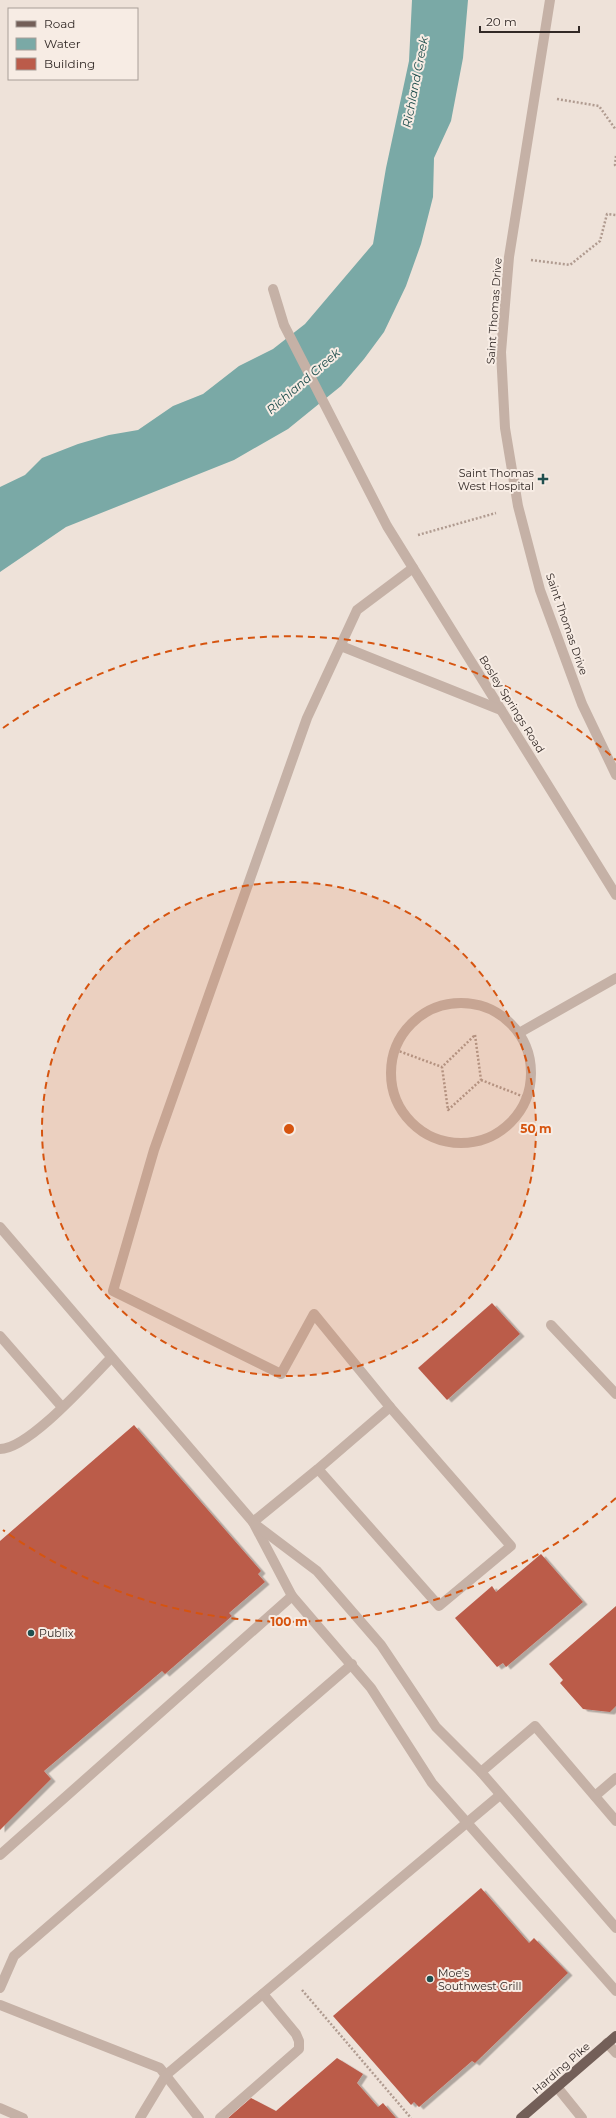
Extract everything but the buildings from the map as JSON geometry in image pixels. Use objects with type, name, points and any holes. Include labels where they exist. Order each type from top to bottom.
[{"type":"main road","name":"Harding Pike","points":[[521,2118],[616,2036]]},
{"type":"street","name":"Saint Thomas Drive","points":[[550,0],[509,257],[501,352],[505,428],[518,506],[540,590],[582,704],[616,775]]},
{"type":"street","name":"Bosley Springs Road","points":[[273,289],[284,325],[387,526],[616,895]]},
{"type":"street","points":[[318,1469],[440,1606],[511,1546],[390,1407],[314,1314],[281,1374],[113,1291],[154,1150],[233,923],[307,718],[357,610],[413,568]]},
{"type":"street","points":[[341,646],[501,710]]},
{"type":"street","points":[[519,1033],[616,978]]},
{"type":"street","points":[[453,1004],[464,1004],[487,1008],[506,1019],[519,1033],[526,1046],[531,1068],[531,1085],[527,1098],[514,1119],[498,1133],[463,1143],[452,1142],[432,1136],[413,1124],[398,1103],[393,1086],[392,1065],[396,1050],[405,1031],[416,1020],[433,1010],[453,1004]]},
{"type":"street","points":[[0,1227],[253,1522],[317,1571],[381,1645],[436,1727],[481,1772],[616,1928]]},
{"type":"street","points":[[551,1325],[616,1394]]},
{"type":"street","points":[[0,1336],[62,1407]]},
{"type":"street","points":[[0,1449],[6,1449],[39,1429],[111,1358]]},
{"type":"street","points":[[253,1522],[390,1407]]},
{"type":"street","points":[[253,1522],[292,1596],[352,1664],[371,1688],[432,1783],[616,1991]]},
{"type":"street","points":[[0,1855],[292,1596]]},
{"type":"street","points":[[0,1988],[14,1956],[352,1664]]},
{"type":"street","points":[[481,1772],[535,1726],[616,1821]]},
{"type":"street","points":[[594,1796],[616,1778]]},
{"type":"street","points":[[140,2118],[166,2075],[500,1795]]},
{"type":"street","points":[[220,2118],[299,2049],[299,2041],[296,2034],[263,1994]]},
{"type":"street","points":[[0,2005],[160,2068],[199,2118]]},
{"type":"street","points":[[607,2043],[616,2053]]},
{"type":"street","points":[[557,2087],[582,2118]]},
{"type":"street","points":[[0,2108],[23,2118]]},
{"type":"path","points":[[535,96],[598,106],[616,130]]},
{"type":"path","points":[[616,156],[614,165],[616,166]]},
{"type":"path","points":[[509,257],[570,265],[600,242],[607,214],[616,215]]},
{"type":"path","points":[[396,541],[518,506]]},
{"type":"path","points":[[442,1067],[476,1035],[481,1080]]},
{"type":"path","points":[[396,1050],[442,1067]]},
{"type":"path","points":[[442,1067],[448,1110],[481,1080]]},
{"type":"path","points":[[481,1080],[527,1098]]},
{"type":"path","points":[[288,1973],[411,2118]]},
{"type":"water","name":"Richland Creek","points":[[412,0],[468,0],[463,58],[451,121],[434,158],[433,197],[421,244],[406,286],[384,332],[341,386],[288,429],[234,460],[66,527],[0,572],[0,487],[25,475],[42,458],[78,444],[109,435],[138,430],[173,406],[203,394],[239,366],[273,349],[305,324],[373,244],[386,168],[409,61]]},
{"type":"place","name":"Saint Thomas West Hospital","points":[[543,479]]},
{"type":"place","name":"Publix","points":[[31,1633]]},
{"type":"place","name":"Moe's Southwest Grill","points":[[430,1979]]}]
